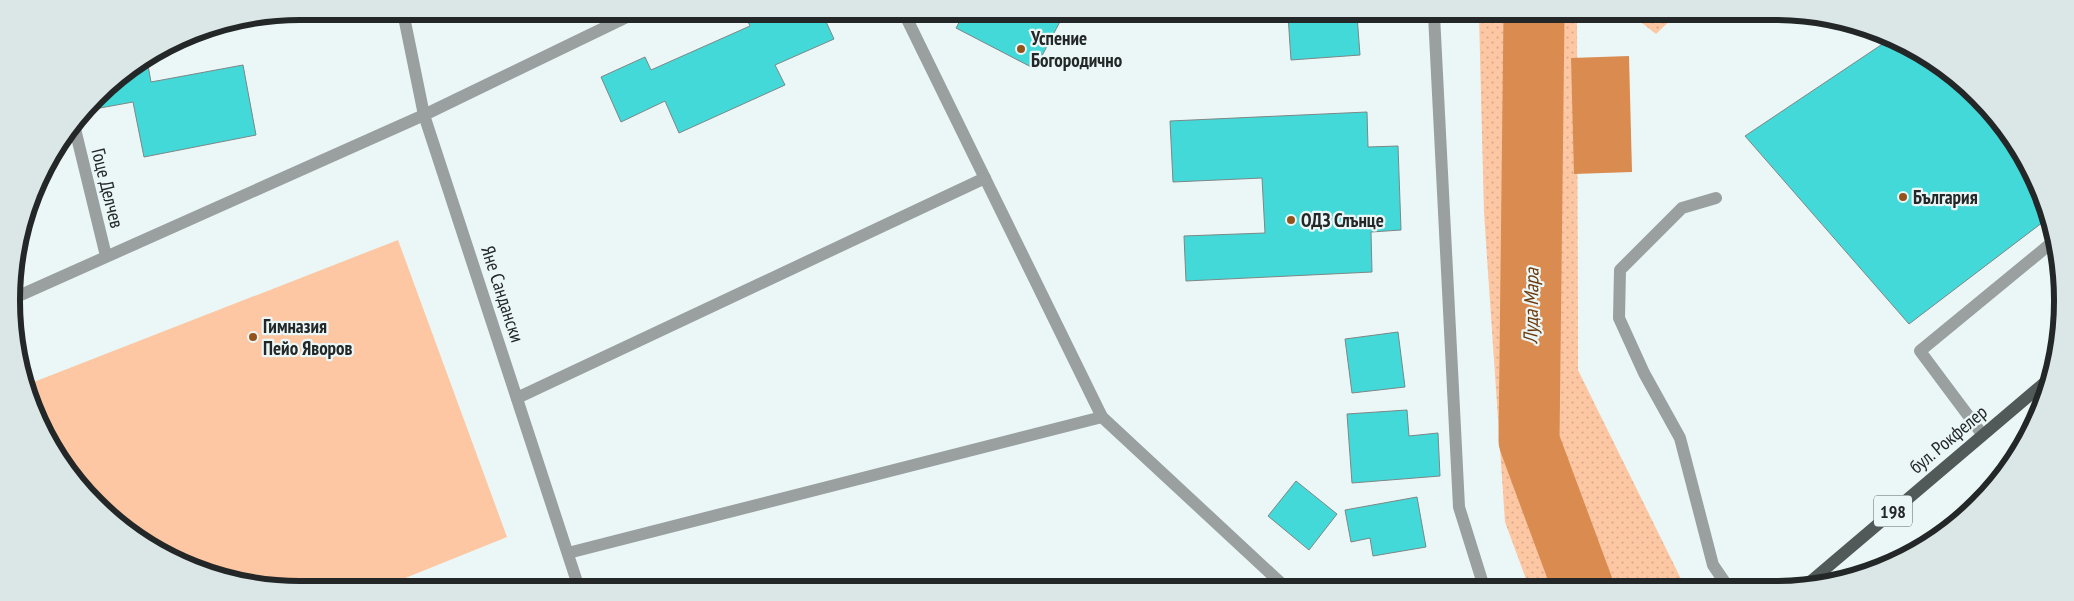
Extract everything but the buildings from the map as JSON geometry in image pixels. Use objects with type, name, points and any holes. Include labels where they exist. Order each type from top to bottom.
[{"type":"main road","name":"бул. Рокфелер","points":[[1814,578],[2040,386]]},
{"type":"street","name":"Яне Сандански","points":[[405,20],[424,115],[577,581]]},
{"type":"street","points":[[20,295],[424,115],[620,20]]},
{"type":"street","points":[[907,20],[1102,417],[1278,581]]},
{"type":"street","points":[[1434,20],[1459,507],[1482,581]]},
{"type":"street","name":"Гоце Делчев","points":[[75,134],[106,256]]},
{"type":"street","points":[[517,398],[985,178]]},
{"type":"street","points":[[1716,198],[1682,208],[1620,270],[1619,318],[1644,374],[1680,438],[1712,565],[1724,581]]},
{"type":"street","points":[[1982,434],[1920,351],[2049,246]]},
{"type":"street","points":[[568,553],[1102,417]]},
{"type":"shaded area","points":[[1479,20],[1577,20],[1578,370],[1682,581],[1527,581],[1505,522],[1484,213]]},
{"type":"shaded area","points":[[1638,20],[1671,20],[1656,34]]},
{"type":"shaded area","points":[[1629,56],[1632,172],[1574,174],[1571,58]]},
{"type":"shaded area","name":"Гимназия Пейо Яворов","points":[[398,240],[507,537],[398,581],[264,579],[210,566],[176,552],[145,534],[102,499],[78,471],[58,441],[41,408],[33,382]]},
{"type":"waterway","name":"Луда Мара","points":[[1534,20],[1529,441],[1581,581]]},
{"type":"place","name":"Успение Богородично","points":[[1021,49]]},
{"type":"place","name":"България","points":[[1903,197]]},
{"type":"place","name":"ОДЗ Слънце","points":[[1291,220]]},
{"type":"place","name":"Гимназия Пейо Яворов","points":[[253,337]]}]
